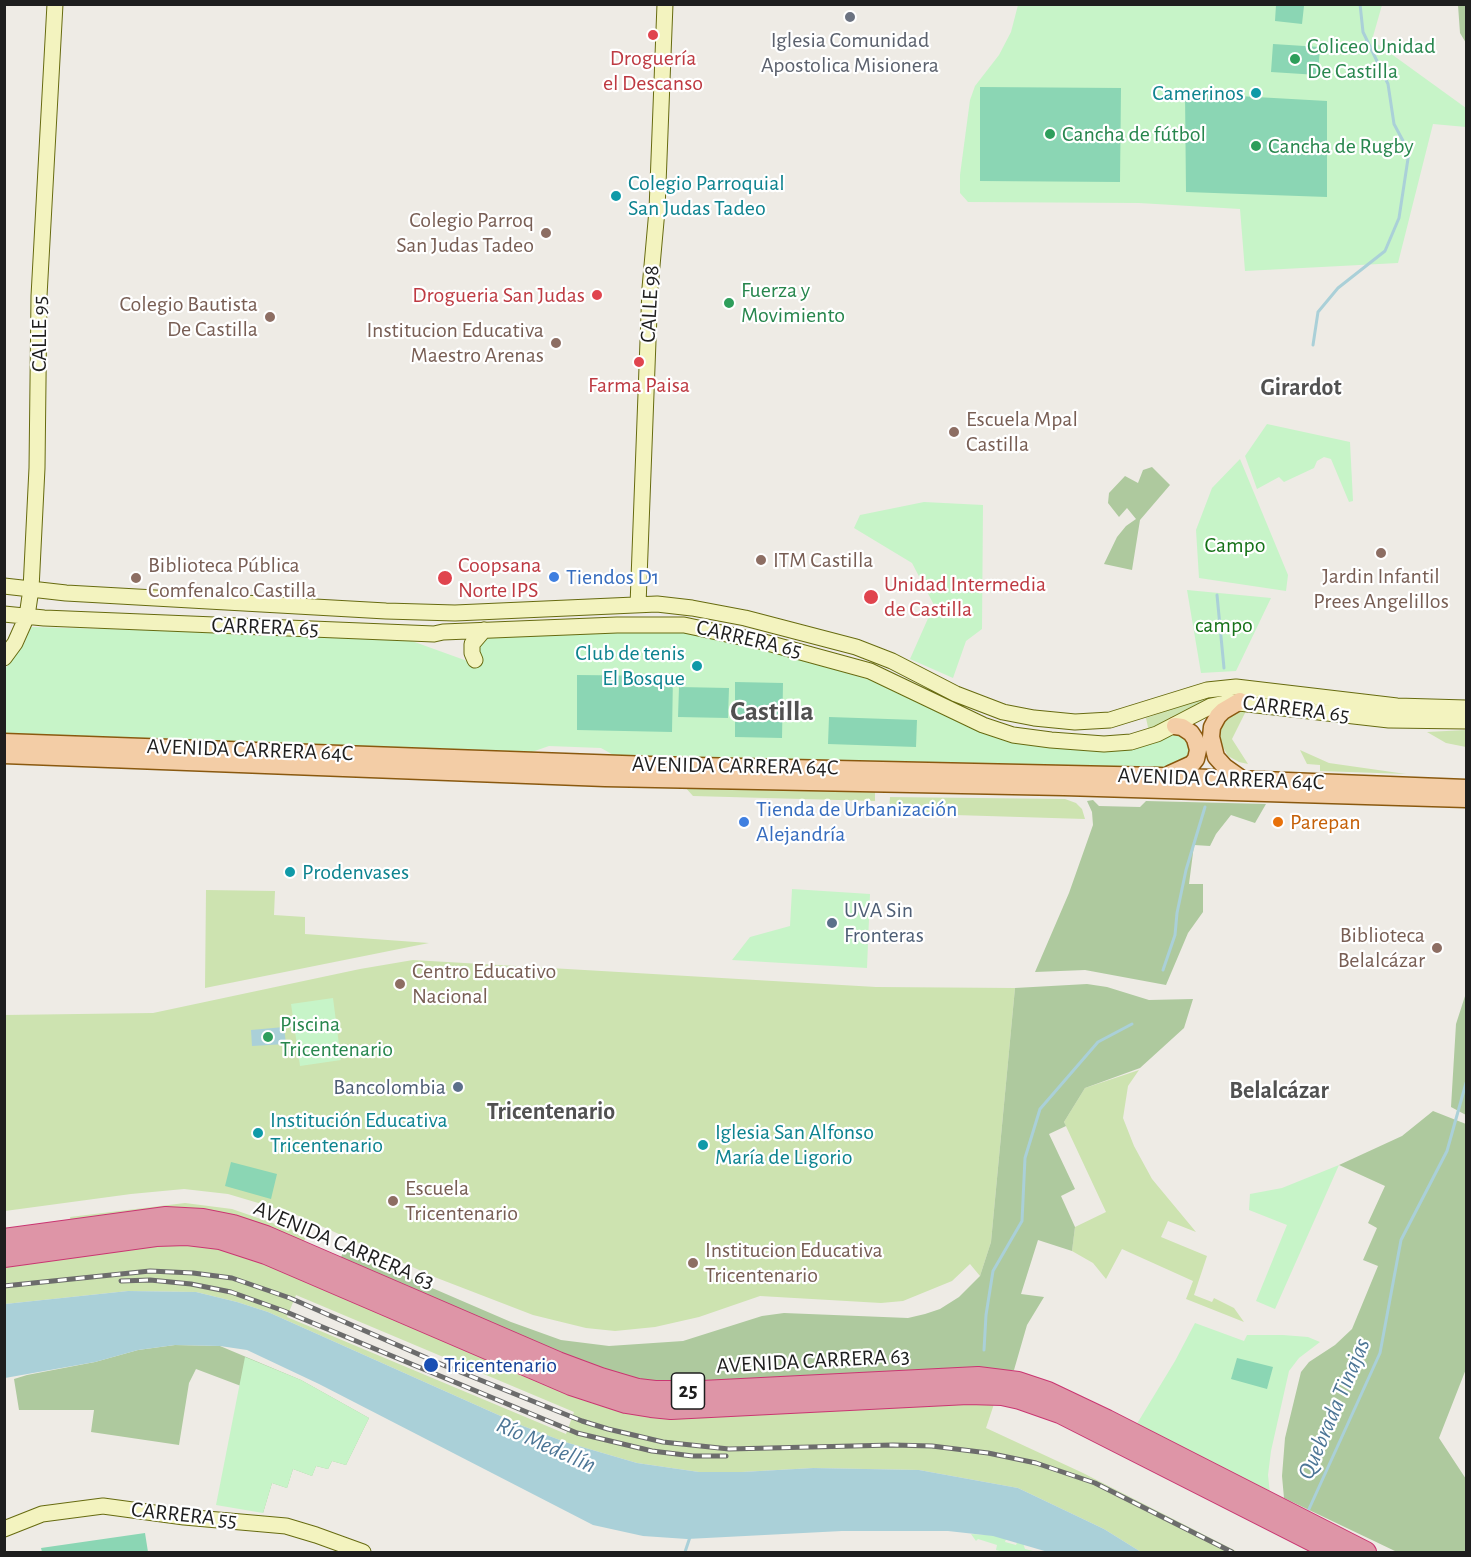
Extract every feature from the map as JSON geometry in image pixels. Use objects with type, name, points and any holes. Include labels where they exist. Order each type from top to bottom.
[{"type":"highway","name":"AVENIDA CARRERA 63","points":[[4,1239],[58,1223],[166,1217],[203,1219],[233,1224],[266,1236],[558,1362],[638,1389],[677,1392],[978,1377],[1018,1382],[1048,1392],[1097,1415],[1366,1552]]},
{"type":"highway","name":"AVENIDA CARRERA 63","points":[[4,1257],[156,1236],[187,1235],[220,1239],[266,1254],[571,1385],[626,1403],[651,1407],[671,1409],[968,1394],[1002,1395],[1060,1413],[1334,1552]]},
{"type":"main road","name":"CALLE 95","points":[[4,658],[20,634],[27,616],[32,589],[37,468],[39,296],[55,4]]},
{"type":"main road","name":"CALLE 98","points":[[638,605],[650,288],[657,210],[664,4]]},
{"type":"main road","name":"CARRERA 65","points":[[4,586],[235,604],[422,612],[455,613],[657,604],[707,610],[856,647],[892,661],[988,708],[1019,716],[1084,722],[1110,720],[1206,690],[1236,687],[1397,706],[1467,708]]},
{"type":"main road","points":[[386,632],[405,625],[422,612]]},
{"type":"main road","name":"CARRERA 65","points":[[4,614],[434,634],[656,624],[693,626],[796,650],[870,671],[891,679],[949,711],[999,732],[1051,741],[1104,744],[1131,742],[1175,726],[1211,706],[1240,701],[1389,720],[1467,721]]},
{"type":"main road","points":[[475,660],[472,644],[484,630]]},
{"type":"main road","points":[[1240,701],[1218,716],[1210,737],[1213,751],[1220,762],[1243,779]]},
{"type":"main road","points":[[1131,742],[1145,729],[1142,718],[1133,714]]},
{"type":"main road","points":[[1160,776],[1187,767],[1198,755],[1198,745],[1191,734],[1182,727],[1175,726]]},
{"type":"main road","name":"AVENIDA CARRERA 64C","points":[[4,742],[673,765],[1160,776],[1467,788]]},
{"type":"main road","name":"AVENIDA CARRERA 64C","points":[[4,755],[605,778],[1004,785],[1467,800]]},
{"type":"main road","name":"CARRERA 55","points":[[4,1529],[42,1514],[103,1506],[184,1517],[286,1526],[362,1552]]},
{"type":"green space","points":[[1018,5],[1382,5],[1372,40],[1466,108],[1466,127],[1433,124],[1398,263],[1245,271],[1240,209],[1139,203],[968,202],[960,193],[960,175],[970,100],[975,86],[999,55],[1011,32]]},
{"type":"green space","points":[[1276,5],[1304,6],[1302,24],[1275,21]]},
{"type":"green space","points":[[1458,5],[1466,5],[1466,43],[1460,33]]},
{"type":"green space","name":"Coliceo Unidad De Castilla","points":[[1273,44],[1320,47],[1318,75],[1271,72]]},
{"type":"green space","name":"Cancha de fútbol","points":[[980,87],[1121,88],[1120,182],[980,181]]},
{"type":"green space","name":"Cancha de Rugby","points":[[1185,93],[1327,101],[1327,197],[1186,192]]},
{"type":"green space","name":"campo","points":[[1267,424],[1350,442],[1353,501],[1349,502],[1331,459],[1324,457],[1317,461],[1314,468],[1284,482],[1279,477],[1257,489],[1245,456]]},
{"type":"green space","name":"Campo","points":[[1240,459],[1288,575],[1286,591],[1199,578],[1196,530],[1212,488]]},
{"type":"green space","points":[[1152,467],[1170,485],[1140,520],[1132,570],[1104,564],[1117,537],[1136,519],[1127,508],[1119,517],[1108,503],[1109,493],[1125,476],[1138,483],[1143,470]]},
{"type":"green space","points":[[924,502],[983,505],[982,629],[966,641],[953,678],[910,659],[934,605],[912,563],[854,528],[860,515]]},
{"type":"green space","name":"campo","points":[[1187,590],[1271,598],[1236,671],[1201,673]]},
{"type":"green space","points":[[31,627],[293,634],[409,640],[470,662],[480,638],[680,629],[775,652],[884,684],[1009,741],[1175,734],[1185,736],[1190,742],[1191,760],[1178,766],[1154,769],[617,757],[601,748],[549,746],[526,754],[176,739],[6,737],[5,669],[24,644]]},
{"type":"green space","points":[[577,675],[673,676],[672,732],[577,730]]},
{"type":"green space","points":[[735,682],[783,683],[782,738],[735,737]]},
{"type":"green space","points":[[679,687],[729,688],[728,718],[678,717]]},
{"type":"green space","points":[[1204,698],[1205,703],[1149,732],[1146,718]]},
{"type":"green space","points":[[1247,709],[1232,739],[1248,764],[1228,756],[1219,740],[1220,729],[1224,721],[1233,712]]},
{"type":"green space","points":[[829,717],[917,720],[916,747],[828,744]]},
{"type":"green space","points":[[1466,730],[1466,747],[1446,743],[1427,732]]},
{"type":"green space","points":[[1300,750],[1329,763],[1406,774],[1320,771],[1320,765],[1307,764]]},
{"type":"green space","points":[[684,786],[875,791],[875,801],[693,796]]},
{"type":"green space","points":[[890,797],[1065,799],[1076,803],[1082,809],[1085,819],[889,813]]},
{"type":"green space","points":[[1093,800],[1099,806],[1140,807],[1146,801],[1266,804],[1255,823],[1231,815],[1210,846],[1194,845],[1189,884],[1203,884],[1203,912],[1188,933],[1166,985],[1085,970],[1035,972],[1069,893],[1093,825],[1092,812],[1087,801]]},
{"type":"green space","points":[[792,889],[870,894],[867,968],[732,960],[750,937],[790,926]]},
{"type":"green space","points":[[206,890],[275,891],[274,915],[305,917],[305,934],[429,943],[205,988]]},
{"type":"green space","points":[[413,960],[876,987],[1015,988],[991,1242],[980,1276],[970,1264],[952,1281],[903,1301],[881,1303],[760,1296],[699,1317],[655,1327],[615,1331],[586,1328],[533,1315],[437,1278],[292,1213],[228,1194],[184,1189],[5,1211],[4,1015],[153,1013]]},
{"type":"green space","points":[[1087,984],[1107,987],[1149,1000],[1193,999],[1184,1028],[1140,1068],[1085,1088],[1064,1122],[1066,1126],[1049,1134],[1075,1189],[1061,1196],[1075,1227],[1072,1251],[1038,1240],[1021,1294],[1044,1297],[1027,1325],[1014,1370],[656,1385],[598,1371],[339,1262],[344,1250],[511,1322],[561,1340],[609,1346],[683,1341],[762,1316],[784,1313],[908,1318],[940,1309],[959,1297],[980,1276],[991,1242],[1015,988]]},
{"type":"green space","points":[[1466,993],[1466,1115],[1451,1107],[1456,1024]]},
{"type":"green space","points":[[333,998],[341,1060],[300,1066],[291,1004]]},
{"type":"green space","points":[[1139,1070],[1128,1086],[1123,1118],[1134,1146],[1152,1179],[1196,1232],[1168,1221],[1161,1237],[1207,1256],[1194,1295],[1212,1302],[1214,1298],[1234,1308],[1244,1322],[1186,1299],[1193,1281],[1122,1249],[1106,1279],[1093,1263],[1072,1251],[1075,1227],[1106,1212],[1064,1122],[1085,1088]]},
{"type":"green space","points":[[1433,1111],[1466,1124],[1466,1369],[1439,1438],[1466,1479],[1466,1552],[1397,1552],[1284,1498],[1282,1476],[1285,1438],[1301,1372],[1309,1362],[1335,1345],[1352,1329],[1378,1266],[1363,1260],[1377,1228],[1368,1223],[1385,1186],[1339,1165],[1402,1136]]},
{"type":"green space","points":[[231,1162],[277,1174],[271,1199],[225,1186]]},
{"type":"green space","points":[[1339,1165],[1275,1309],[1256,1301],[1287,1225],[1249,1210],[1250,1194],[1282,1188]]},
{"type":"green space","points":[[185,1203],[232,1209],[307,1235],[302,1245],[71,1223],[70,1217]]},
{"type":"green space","points":[[185,1241],[235,1250],[586,1395],[995,1401],[986,1428],[1083,1473],[1238,1552],[1141,1552],[1104,1529],[1018,1488],[919,1470],[813,1468],[699,1472],[637,1463],[565,1442],[523,1426],[268,1312],[237,1302],[196,1292],[128,1291],[5,1304],[5,1262]],"holes":[[[296,1295],[574,1412],[566,1434],[287,1317]]]},
{"type":"green space","points":[[1195,1323],[1244,1341],[1247,1335],[1283,1335],[1308,1337],[1320,1342],[1299,1358],[1289,1371],[1271,1451],[1268,1475],[1270,1494],[1135,1427]]},
{"type":"green space","points":[[175,1345],[220,1346],[301,1380],[369,1418],[346,1465],[332,1461],[328,1469],[316,1466],[312,1476],[293,1469],[287,1488],[272,1483],[263,1513],[241,1386],[196,1369],[189,1383],[179,1445],[91,1432],[94,1410],[19,1410],[14,1379],[95,1362],[138,1350]]},
{"type":"green space","points":[[245,1357],[301,1380],[369,1418],[346,1465],[332,1461],[328,1469],[316,1466],[312,1476],[293,1469],[287,1488],[272,1483],[263,1513],[216,1505]]},
{"type":"green space","points":[[1237,1358],[1273,1367],[1267,1389],[1231,1379]]},
{"type":"green space","points":[[145,1533],[148,1552],[42,1552],[41,1548]]},
{"type":"green space","points":[[971,1534],[1007,1536],[1005,1542],[1016,1545],[1018,1540],[1023,1543],[1025,1549],[1037,1552],[996,1550],[997,1545],[978,1539],[976,1541]]},
{"type":"water","name":"Piscina Tricentenario","points":[[284,1027],[286,1044],[252,1046],[251,1030]]},
{"type":"water","name":"Río Medellín","points":[[128,1291],[196,1292],[268,1312],[523,1426],[565,1442],[637,1463],[699,1472],[813,1468],[919,1470],[1018,1488],[1104,1529],[1141,1552],[1048,1552],[993,1536],[948,1531],[842,1531],[687,1539],[643,1536],[593,1525],[319,1384],[247,1350],[220,1346],[175,1345],[138,1350],[95,1362],[5,1378],[5,1304]]},
{"type":"waterway","points":[[1313,345],[1318,312],[1338,288],[1385,251],[1399,218],[1409,152],[1394,124],[1388,84],[1363,32],[1360,4]]},
{"type":"waterway","points":[[1217,595],[1224,668]]},
{"type":"waterway","points":[[1163,970],[1175,935],[1186,870],[1205,807]]},
{"type":"waterway","points":[[984,1350],[986,1315],[993,1271],[1022,1221],[1025,1158],[1040,1109],[1098,1042],[1132,1024]]},
{"type":"waterway","name":"Quebrada Tinajas","points":[[1309,1509],[1380,1353],[1401,1240],[1447,1151],[1466,1083]]},
{"type":"waterway","points":[[685,1552],[690,1537]]},
{"type":"railway","points":[[4,1286],[150,1271],[232,1278],[290,1298],[443,1365],[582,1421],[608,1429],[663,1442],[729,1449],[893,1445],[932,1446],[988,1453],[1036,1463],[1095,1483],[1232,1552]]},
{"type":"railway","points":[[121,1281],[150,1280],[191,1284],[231,1292],[284,1311],[577,1433],[652,1451],[693,1456],[726,1456]]},
{"type":"place","name":"Iglesia Comunidad Apostolica Misionera","points":[[850,17]]},
{"type":"place","name":"Droguería el Descanso","points":[[653,35]]},
{"type":"place","name":"Coliceo Unidad De Castilla","points":[[1295,59]]},
{"type":"place","name":"Camerinos","points":[[1256,93]]},
{"type":"place","name":"Cancha de fútbol","points":[[1050,134]]},
{"type":"place","name":"Cancha de Rugby","points":[[1256,146]]},
{"type":"place","name":"Colegio Parroquial San Judas Tadeo","points":[[616,196]]},
{"type":"place","name":"Colegio Parroq San Judas Tadeo","points":[[546,233]]},
{"type":"place","name":"Drogueria San Judas","points":[[597,295]]},
{"type":"place","name":"Fuerza y Movimiento","points":[[729,303]]},
{"type":"place","name":"Colegio Bautista De Castilla","points":[[270,317]]},
{"type":"place","name":"Institucion Educativa Maestro Arenas","points":[[556,343]]},
{"type":"place","name":"Farma Paisa","points":[[639,362]]},
{"type":"place","name":"Escuela Mpal Castilla","points":[[954,432]]},
{"type":"place","name":"Jardin Infantil Prees Angelillos","points":[[1381,553]]},
{"type":"place","name":"ITM Castilla","points":[[761,560]]},
{"type":"place","name":"Tiendos D1","points":[[554,577]]},
{"type":"place","name":"Biblioteca Pública Comfenalco Castilla","points":[[136,578]]},
{"type":"place","name":"Coopsana Norte IPS","points":[[445,578]]},
{"type":"place","name":"Unidad Intermedia de Castilla","points":[[871,597]]},
{"type":"place","name":"Club de tenis El Bosque","points":[[697,666]]},
{"type":"place","name":"Tienda de Urbanización Alejandría","points":[[744,822]]},
{"type":"place","name":"Parepan","points":[[1278,822]]},
{"type":"place","name":"Prodenvases","points":[[290,872]]},
{"type":"place","name":"UVA Sin Fronteras","points":[[832,923]]},
{"type":"place","name":"Biblioteca Belalcázar","points":[[1437,948]]},
{"type":"place","name":"Centro Educativo Nacional","points":[[400,984]]},
{"type":"place","name":"Piscina Tricentenario","points":[[268,1037]]},
{"type":"place","name":"Bancolombia","points":[[458,1087]]},
{"type":"place","name":"Institución Educativa Tricentenario","points":[[258,1133]]},
{"type":"place","name":"Iglesia San Alfonso María de Ligorio","points":[[703,1145]]},
{"type":"place","name":"Escuela Tricentenario","points":[[393,1201]]},
{"type":"place","name":"Institucion Educativa Tricentenario","points":[[693,1263]]},
{"type":"place","name":"Tricentenario","points":[[431,1365]]},
{"type":"district","name":"Girardot","points":[[1301,388]]},
{"type":"district","name":"Castilla","points":[[772,712]]},
{"type":"district","name":"Belalcázar","points":[[1279,1091]]},
{"type":"district","name":"Tricentenario","points":[[551,1112]]}]
